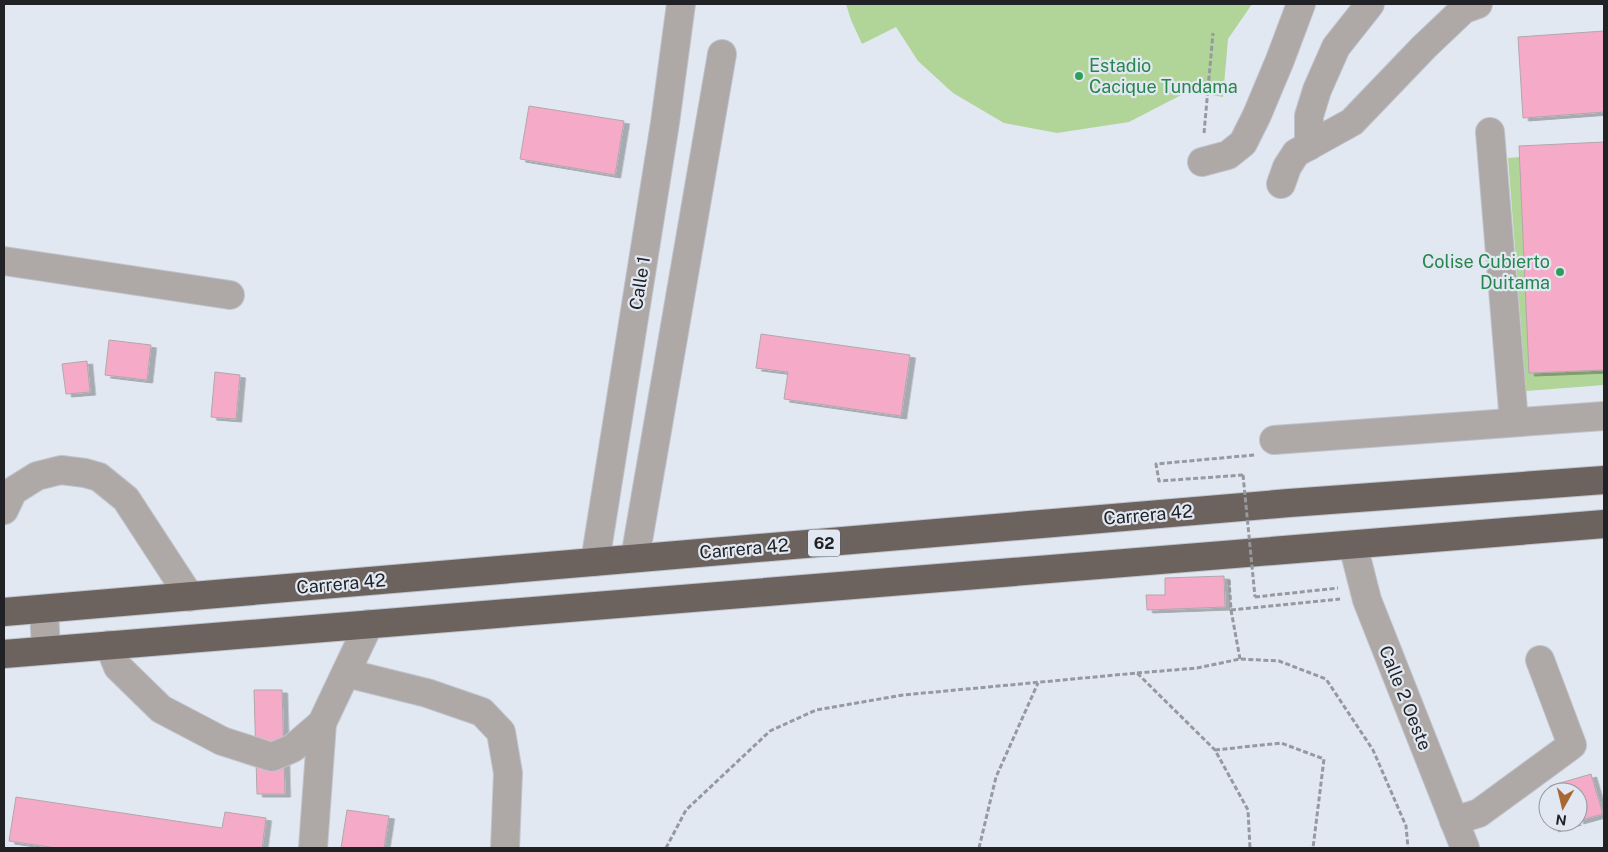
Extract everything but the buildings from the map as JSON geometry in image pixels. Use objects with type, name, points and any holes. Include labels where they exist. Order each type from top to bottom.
[{"type":"highway","name":"Carrera 42","points":[[4,612],[635,558],[1604,480]]},
{"type":"highway","points":[[4,654],[1604,524]]},
{"type":"street","name":"Calle 1","points":[[595,562],[682,4]]},
{"type":"street","points":[[1202,162],[1228,155],[1244,143],[1265,97],[1301,4]]},
{"type":"street","points":[[1309,146],[1309,116],[1316,90],[1336,47],[1370,4]]},
{"type":"street","points":[[1281,184],[1287,167],[1296,153],[1352,122],[1424,47],[1464,9],[1478,4]]},
{"type":"street","points":[[635,558],[722,54]]},
{"type":"street","points":[[1490,132],[1514,422]]},
{"type":"street","points":[[4,261],[230,296]]},
{"type":"street","points":[[1267,447],[1514,422],[1604,416]]},
{"type":"street","points":[[4,510],[13,491],[37,476],[60,470],[85,472],[99,478],[126,498],[190,597]]},
{"type":"street","name":"Calle 2 Oeste","points":[[1353,545],[1366,600],[1465,848]]},
{"type":"street","points":[[44,609],[46,650]]},
{"type":"street","points":[[313,848],[322,723],[369,624]]},
{"type":"street","points":[[109,645],[118,667],[161,709],[222,741],[272,757],[293,748],[322,723]]},
{"type":"street","points":[[1454,821],[1480,813],[1572,745],[1540,660]]},
{"type":"street","points":[[346,672],[427,693],[482,712],[501,732],[508,773],[505,848]]},
{"type":"path","points":[[1202,162],[1213,33]]},
{"type":"path","points":[[1267,447],[1156,464],[1159,481],[1242,475],[1255,597],[1343,587]]},
{"type":"path","points":[[1226,555],[1231,610],[1240,658]]},
{"type":"path","points":[[1231,610],[1343,598],[1343,593]]},
{"type":"path","points":[[666,848],[686,810],[770,731],[816,710],[903,695],[1197,668],[1240,658],[1279,661],[1326,679],[1373,750],[1406,826],[1408,848]]},
{"type":"path","points":[[1137,673],[1215,750],[1248,810],[1250,848]]},
{"type":"path","points":[[979,848],[996,777],[1039,683]]},
{"type":"path","points":[[1215,750],[1281,743],[1324,759],[1313,848]]},
{"type":"green space","name":"Estadio Cacique Tundama","points":[[846,4],[1252,4],[1228,39],[1223,97],[1189,91],[1129,122],[1057,133],[1004,123],[953,93],[918,61],[896,27],[862,44]]},
{"type":"green space","name":"Colise Cubierto Duitama","points":[[1604,150],[1604,385],[1526,391],[1508,158]]},
{"type":"place","name":"Estadio Cacique Tundama","points":[[1079,76]]},
{"type":"place","name":"Colise Cubierto Duitama","points":[[1560,272]]}]
